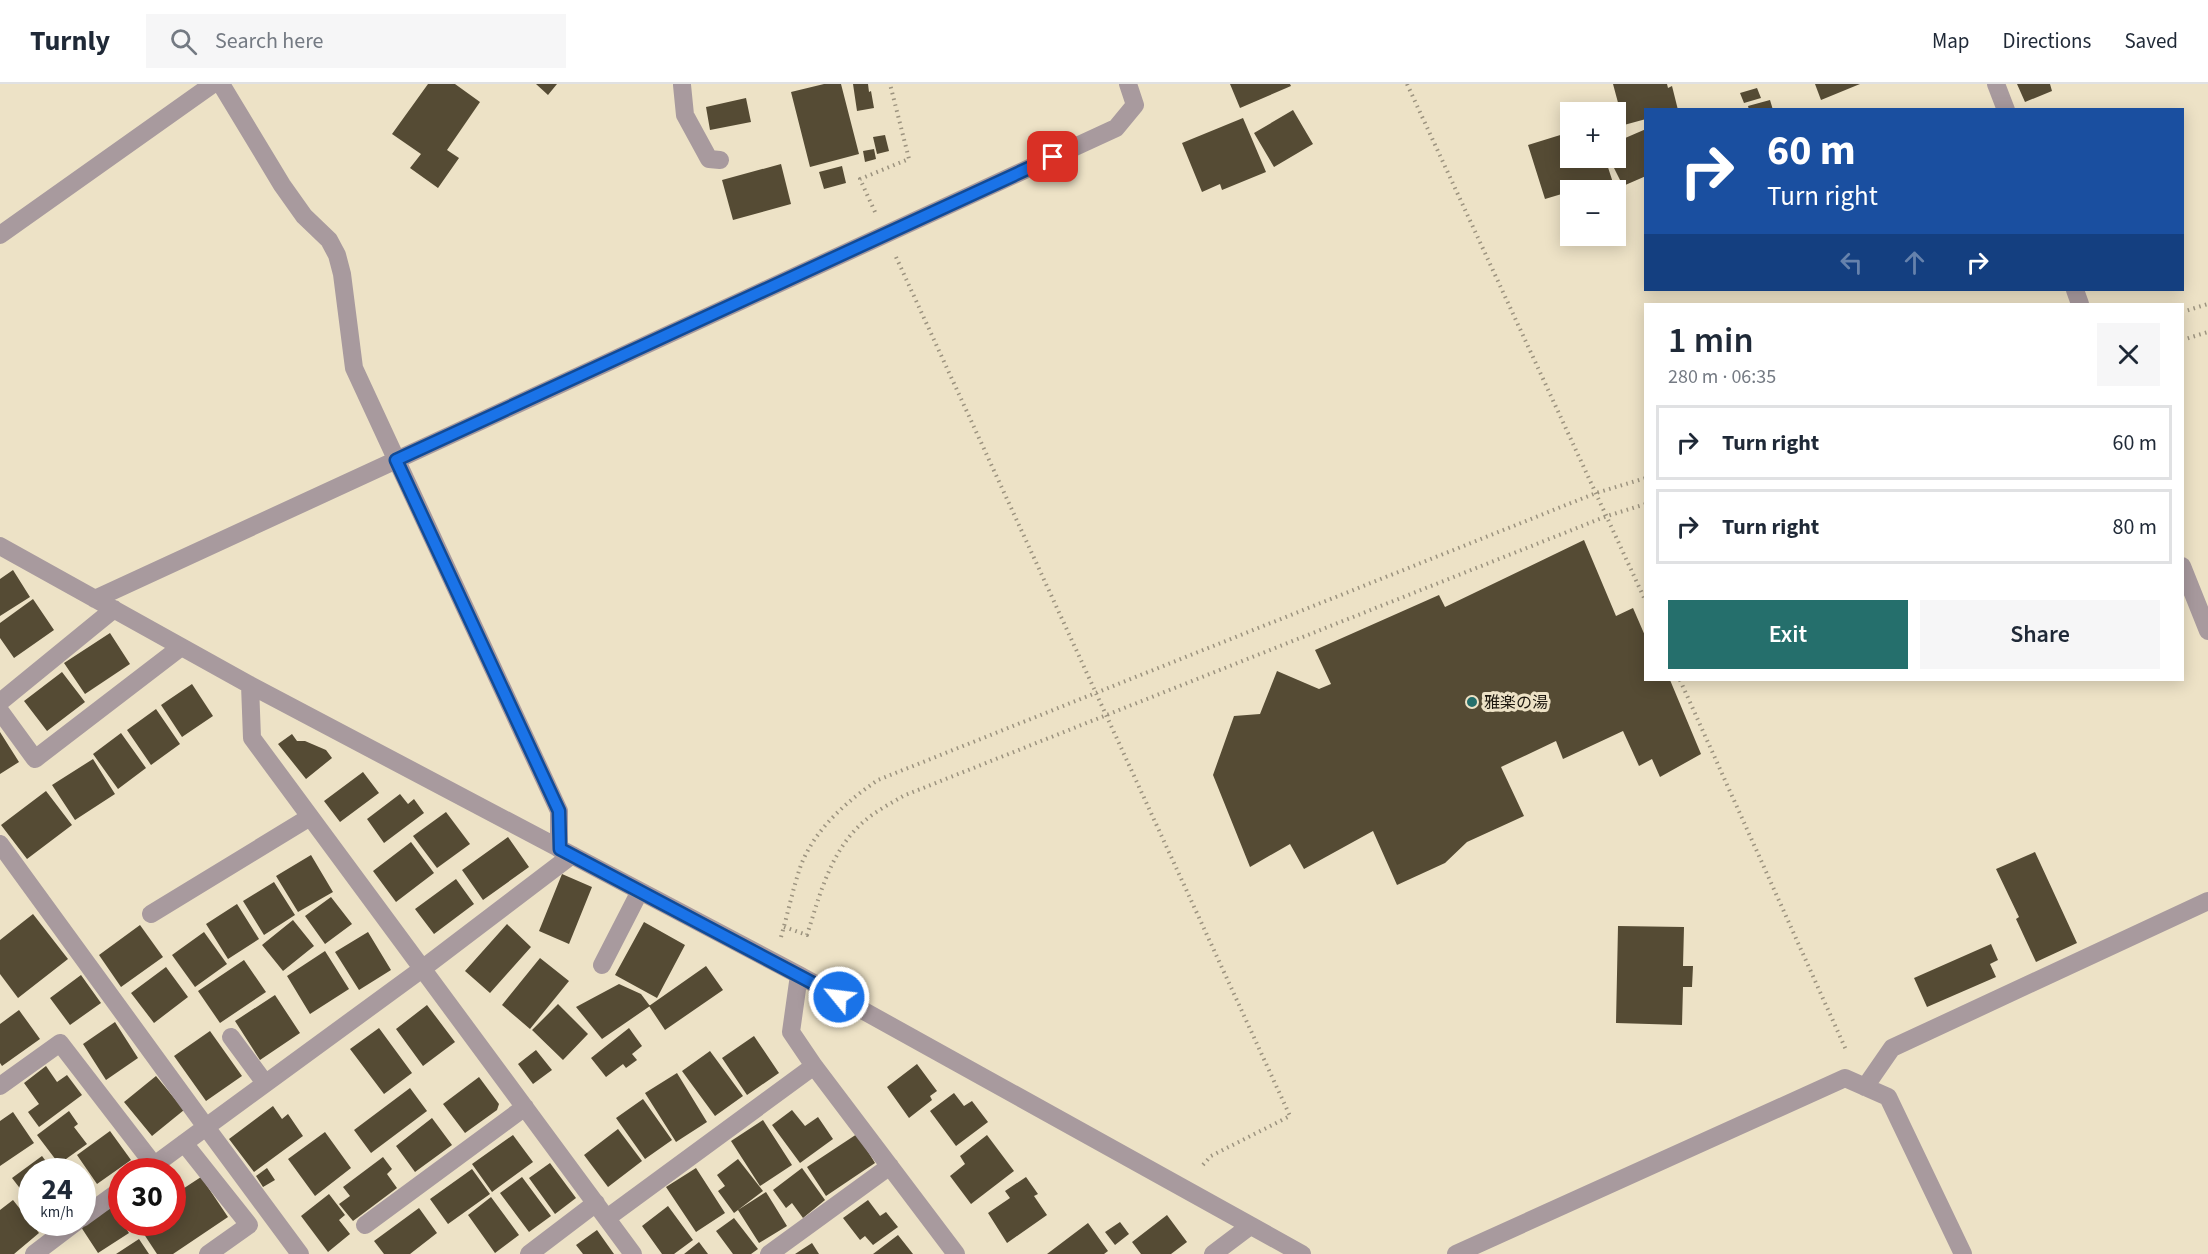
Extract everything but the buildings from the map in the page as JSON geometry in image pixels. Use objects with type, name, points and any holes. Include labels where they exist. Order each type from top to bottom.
[{"type":"street","points":[[0,236],[213,84]]},
{"type":"street","points":[[221,84],[282,185],[304,216],[329,240],[338,255],[354,368],[559,811],[566,852]]},
{"type":"street","points":[[683,84],[685,115],[709,159],[720,160]]},
{"type":"street","points":[[95,599],[1116,128],[1135,105],[1128,84]]},
{"type":"street","points":[[1996,84],[2005,108]]},
{"type":"street","points":[[0,546],[250,685],[799,975],[1302,1254]]},
{"type":"street","points":[[2184,571],[2208,631]]},
{"type":"street","points":[[0,702],[114,609]]},
{"type":"street","points":[[0,711],[35,759],[181,647]]},
{"type":"street","points":[[250,685],[252,738],[633,1254]]},
{"type":"street","points":[[151,914],[310,817]]},
{"type":"street","points":[[0,844],[300,1254]]},
{"type":"street","points":[[163,1158],[422,969],[566,852]]},
{"type":"street","points":[[602,965],[640,891]]},
{"type":"street","points":[[1865,1087],[1892,1048],[2208,901]]},
{"type":"street","points":[[799,975],[791,1032],[814,1066],[956,1254]]},
{"type":"street","points":[[231,1037],[266,1083]]},
{"type":"street","points":[[0,1086],[60,1043],[142,1158]]},
{"type":"street","points":[[607,1218],[814,1066]]},
{"type":"street","points":[[1456,1254],[1845,1078],[1888,1097],[1963,1254]]},
{"type":"street","points":[[365,1225],[525,1107]]},
{"type":"street","points":[[184,1143],[249,1225],[208,1254]]},
{"type":"street","points":[[769,1254],[890,1166]]},
{"type":"street","points":[[529,1254],[596,1203]]},
{"type":"street","points":[[1213,1254],[1250,1226]]},
{"type":"street","points":[[34,1254],[58,1236]]},
{"type":"path","points":[[890,84],[909,159],[860,179],[1290,1116],[1211,1156],[1182,1187]]},
{"type":"path","points":[[1407,84],[1644,598]]},
{"type":"path","points":[[2184,311],[2208,304]]},
{"type":"path","points":[[2184,339],[2208,332]]},
{"type":"path","points":[[774,962],[802,864],[814,841],[830,819],[854,796],[878,780],[1596,493],[1644,479]]},
{"type":"path","points":[[784,927],[807,935],[823,882],[837,854],[870,816],[903,796],[1607,516],[1644,505]]},
{"type":"path","points":[[1680,681],[1865,1087]]},
{"type":"place","name":"雅楽の湯","points":[[1472,702]]},
{"type":"route","points":[[839,997],[560,849],[559,811],[396,460],[1053,157]]}]
